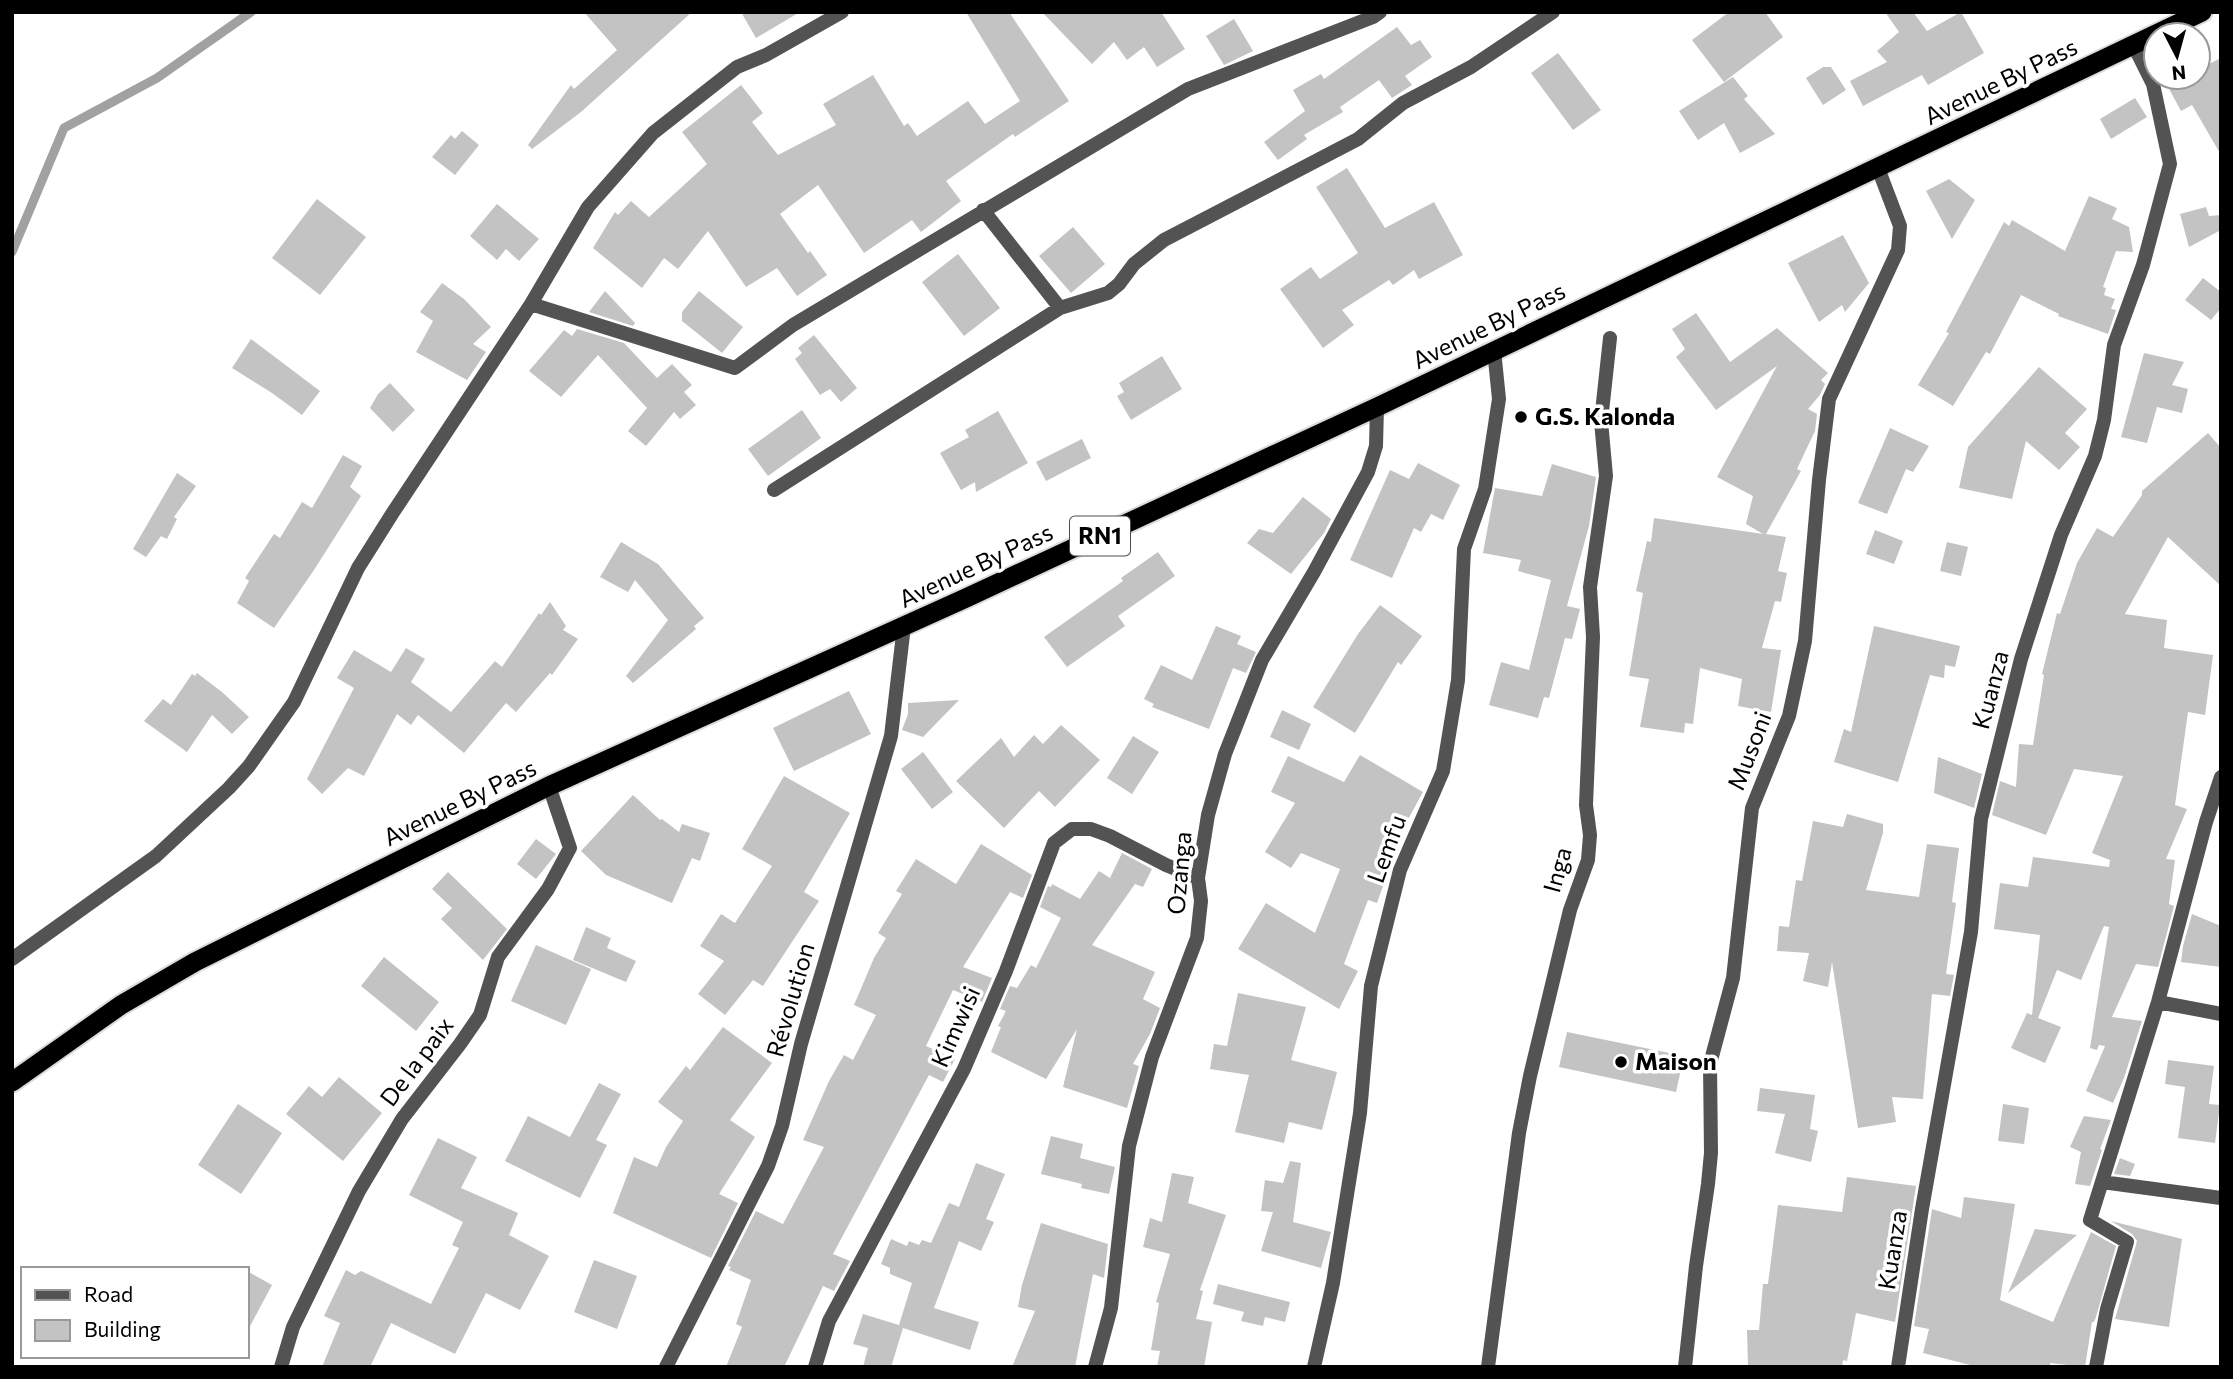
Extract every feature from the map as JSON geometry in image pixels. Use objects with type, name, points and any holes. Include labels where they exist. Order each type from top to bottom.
[{"type":"highway","name":"Avenue By Pass","points":[[12,1082],[121,1005],[195,962],[549,786],[904,626],[1377,407],[2202,12]]},
{"type":"street","points":[[12,959],[156,856],[249,766],[294,702],[358,568],[531,304],[589,207],[653,133],[737,67],[765,55],[842,12]]},
{"type":"street","points":[[531,304],[735,368],[793,325],[1188,89],[1380,12]]},
{"type":"street","points":[[774,490],[1060,308],[1108,293],[1119,284],[1134,264],[1164,240],[1357,139],[1403,103],[1471,66],[1553,12]]},
{"type":"street","name":"Kuanza","points":[[1898,1367],[1922,1209],[1972,932],[1981,819],[2021,659],[2061,535],[2095,456],[2105,420],[2114,345],[2143,265],[2170,164],[2152,84],[2134,46]]},
{"type":"street","name":"Musoni","points":[[1685,1367],[1709,1174],[1710,1064],[1732,978],[1752,808],[1789,716],[1805,641],[1829,399],[1898,250],[1900,226],[1878,168]]},
{"type":"street","points":[[983,210],[1060,308]]},
{"type":"street","name":"Inga","points":[[1488,1367],[1519,1133],[1530,1076],[1570,910],[1588,860],[1591,835],[1586,805],[1593,637],[1590,587],[1606,477],[1601,421],[1610,338]]},
{"type":"street","name":"Lemfu","points":[[1314,1367],[1333,1283],[1360,1113],[1371,986],[1400,870],[1443,771],[1458,680],[1464,549],[1485,489],[1499,399],[1494,350]]},
{"type":"street","name":"Ozanga","points":[[1095,1367],[1111,1308],[1129,1146],[1152,1057],[1197,937],[1201,901],[1198,877],[1211,803],[1225,754],[1252,680],[1368,472],[1376,446],[1377,407]]},
{"type":"street","name":"Révolution","points":[[666,1367],[768,1166],[782,1126],[801,1044],[891,736],[904,626]]},
{"type":"street","points":[[2095,1367],[2107,1309],[2127,1242],[2090,1220],[2158,1002],[2206,822],[2221,777]]},
{"type":"street","name":"De la paix","points":[[281,1367],[293,1327],[359,1191],[402,1119],[480,1015],[498,957],[548,889],[570,848],[549,786]]},
{"type":"street","name":"Kimwisi","points":[[815,1367],[829,1321],[964,1069],[1006,971],[1054,843],[1072,829],[1091,829],[1166,865],[1198,877]]},
{"type":"street","points":[[2158,1002],[2221,1014]]},
{"type":"street","points":[[2102,1182],[2221,1198]]},
{"type":"building","points":[[584,12],[692,12],[581,112],[532,149],[528,145],[571,85],[574,89],[617,50]]},
{"type":"building","points":[[741,12],[800,12],[756,38]]},
{"type":"building","points":[[966,12],[1009,12],[1069,101],[1015,137],[1013,134],[946,181],[961,201],[921,232],[912,220],[864,253],[818,185],[780,214],[827,275],[797,296],[777,268],[746,287],[708,231],[678,269],[664,258],[642,288],[593,248],[615,212],[618,215],[631,201],[649,217],[707,164],[682,132],[741,85],[763,113],[752,122],[778,155],[836,125],[823,104],[873,75],[904,126],[908,123],[917,136],[968,101],[985,124],[1020,101]]},
{"type":"building","points":[[1042,12],[1161,12],[1185,49],[1157,67],[1144,47],[1127,60],[1114,42],[1092,64]]},
{"type":"building","points":[[1729,12],[1765,12],[1783,37],[1724,82],[1692,40]]},
{"type":"building","points":[[1885,12],[1913,12],[1927,31],[1961,12],[1984,53],[1928,85],[1922,75],[1863,106],[1850,81],[1887,62],[1877,51],[1899,32]]},
{"type":"building","points":[[1234,19],[1253,51],[1224,65],[1206,36]]},
{"type":"building","points":[[1397,27],[1411,45],[1420,40],[1432,57],[1405,76],[1412,85],[1392,98],[1379,80],[1340,107],[1343,112],[1304,135],[1307,139],[1278,160],[1264,142],[1305,111],[1293,90],[1321,74],[1324,79]]},
{"type":"building","points":[[1558,53],[1601,110],[1573,130],[1531,73]]},
{"type":"building","points":[[2221,58],[2221,155],[2192,105],[2181,111],[2170,91],[2212,91],[2212,62]]},
{"type":"building","points":[[1823,67],[1831,67],[1846,90],[1823,105],[1806,78]]},
{"type":"building","points":[[1733,77],[1748,96],[1744,99],[1775,134],[1740,153],[1724,123],[1698,140],[1679,111]]},
{"type":"building","points":[[2135,98],[2147,117],[2111,139],[2100,119]]},
{"type":"building","points":[[462,131],[479,145],[455,175],[432,157],[451,135],[455,139]]},
{"type":"building","points":[[1347,168],[1385,228],[1434,202],[1463,255],[1419,279],[1414,270],[1393,285],[1389,280],[1342,310],[1354,325],[1323,348],[1280,289],[1311,267],[1320,279],[1358,253],[1316,187]]},
{"type":"building","points":[[1949,179],[1975,200],[1952,239],[1926,191]]},
{"type":"building","points":[[2089,196],[2117,208],[2112,219],[2129,227],[2133,252],[2116,251],[2103,287],[2106,288],[2104,295],[2115,299],[2111,309],[2116,310],[2108,334],[2058,316],[2059,314],[2021,295],[1990,354],[1986,352],[1953,406],[1918,385],[1949,333],[1946,332],[2004,222],[2009,226],[2012,220],[2065,251]]},
{"type":"building","points":[[317,199],[366,237],[320,295],[272,258]]},
{"type":"building","points":[[497,204],[539,239],[519,261],[506,249],[497,260],[470,236]]},
{"type":"building","points":[[2206,207],[2209,216],[2221,215],[2221,230],[2189,247],[2180,214]]},
{"type":"building","points":[[1073,227],[1105,264],[1071,293],[1039,256]]},
{"type":"building","points":[[1843,235],[1869,283],[1845,312],[1842,305],[1819,322],[1788,263]]},
{"type":"building","points":[[958,254],[1000,308],[964,336],[922,282]]},
{"type":"building","points":[[2203,278],[2221,292],[2221,308],[2211,320],[2185,300]]},
{"type":"building","points":[[442,283],[464,299],[491,327],[473,344],[486,352],[467,380],[416,352],[433,321],[420,312]]},
{"type":"building","points":[[605,291],[635,323],[633,326],[589,312]]},
{"type":"building","points":[[699,291],[743,327],[722,353],[682,321],[682,312]]},
{"type":"building","points":[[1696,313],[1730,362],[1777,328],[1828,373],[1821,380],[1825,384],[1820,395],[1808,409],[1817,414],[1815,431],[1797,469],[1801,471],[1766,534],[1786,537],[1778,571],[1787,573],[1781,602],[1775,601],[1762,648],[1781,650],[1771,712],[1738,706],[1742,679],[1700,668],[1693,724],[1685,723],[1684,733],[1640,727],[1649,679],[1629,676],[1643,593],[1636,591],[1647,541],[1651,542],[1654,518],[1763,534],[1746,524],[1753,496],[1717,477],[1777,366],[1716,410],[1676,357],[1685,349],[1672,329]]},
{"type":"building","points":[[577,329],[624,343],[657,378],[672,364],[692,385],[684,392],[696,405],[680,419],[674,412],[646,446],[628,431],[647,408],[598,355],[561,397],[529,371],[564,330],[572,336]]},
{"type":"building","points":[[814,335],[857,388],[841,402],[830,389],[820,395],[795,359],[802,353],[798,348]]},
{"type":"building","points":[[251,339],[320,391],[302,415],[232,368]]},
{"type":"building","points":[[2144,353],[2184,362],[2172,385],[2188,389],[2182,413],[2157,407],[2147,443],[2121,437]]},
{"type":"building","points":[[1162,356],[1182,389],[1131,420],[1117,396],[1124,392],[1119,383]]},
{"type":"building","points":[[2039,367],[2087,409],[2065,433],[2080,447],[2059,470],[2026,441],[2012,499],[1959,488],[1968,447]]},
{"type":"building","points":[[390,383],[415,410],[393,432],[370,408],[378,394]]},
{"type":"building","points":[[802,410],[821,438],[768,476],[748,449]]},
{"type":"building","points":[[998,411],[1028,463],[976,492],[975,482],[961,490],[940,453],[969,437],[965,430]]},
{"type":"building","points":[[1890,428],[1929,446],[1913,472],[1906,469],[1887,514],[1858,503]]},
{"type":"building","points":[[2208,433],[2221,448],[2221,586],[2168,537],[2125,614],[2167,620],[2164,648],[2213,655],[2205,715],[2188,712],[2175,805],[2187,809],[2166,859],[2175,860],[2169,904],[2174,906],[2158,967],[2136,964],[2112,1017],[2142,1021],[2113,1103],[2086,1091],[2105,1046],[2099,1045],[2097,1050],[2090,1048],[2109,927],[2104,926],[2081,980],[2057,970],[2038,1018],[2061,1027],[2045,1063],[2011,1048],[2027,1013],[2032,1015],[2040,935],[1994,929],[2000,883],[2028,887],[2033,857],[2109,867],[2110,860],[2092,853],[2123,776],[2074,769],[2046,835],[1992,815],[2000,781],[2016,787],[2019,744],[2033,745],[2044,675],[2042,674],[2057,613],[2060,614],[2077,563],[2097,528],[2113,537],[2142,495],[2142,491]]},
{"type":"building","points":[[1082,439],[1091,458],[1046,481],[1036,462]]},
{"type":"building","points":[[343,455],[362,466],[350,487],[361,496],[274,628],[237,603],[249,581],[245,578],[274,534],[280,538],[302,502],[312,508]]},
{"type":"building","points":[[1418,463],[1460,485],[1443,520],[1431,514],[1421,532],[1414,528],[1392,578],[1350,560],[1390,470],[1409,479]]},
{"type":"building","points":[[1552,464],[1596,477],[1589,526],[1567,606],[1580,609],[1572,639],[1565,638],[1549,698],[1544,697],[1538,718],[1489,705],[1501,662],[1529,670],[1551,580],[1518,571],[1521,560],[1483,553],[1495,488],[1542,496]]},
{"type":"building","points":[[177,473],[196,486],[174,517],[177,519],[167,539],[161,536],[146,557],[133,549]]},
{"type":"building","points":[[1303,497],[1331,519],[1324,533],[1291,574],[1247,543],[1259,529],[1273,533]]},
{"type":"building","points":[[1875,530],[1903,541],[1894,564],[1866,554]]},
{"type":"building","points":[[621,542],[658,564],[704,618],[694,626],[696,629],[633,683],[626,676],[668,620],[635,580],[628,592],[600,577]]},
{"type":"building","points":[[1947,542],[1968,547],[1961,576],[1940,571]]},
{"type":"building","points":[[1158,552],[1175,576],[1118,616],[1125,626],[1067,667],[1044,637],[1123,581],[1121,578]]},
{"type":"building","points":[[550,602],[566,626],[563,630],[578,639],[552,675],[550,673],[516,712],[506,703],[464,753],[418,715],[411,725],[397,714],[364,776],[348,768],[322,794],[307,779],[354,688],[337,678],[354,650],[391,672],[406,648],[425,659],[411,682],[451,712],[495,661],[502,667],[539,613],[541,615]]},
{"type":"building","points":[[1380,605],[1422,636],[1401,665],[1398,662],[1355,733],[1313,707],[1358,634]]},
{"type":"building","points":[[1216,626],[1241,636],[1237,644],[1256,652],[1246,673],[1233,668],[1209,729],[1152,707],[1154,704],[1144,699],[1161,665],[1192,680]]},
{"type":"building","points":[[1874,626],[1960,646],[1955,667],[1945,665],[1944,678],[1930,675],[1898,782],[1834,762],[1844,729],[1851,732]]},
{"type":"building","points":[[197,673],[249,717],[232,734],[212,715],[187,752],[144,721],[163,699],[171,705],[192,674],[195,676]]},
{"type":"building","points":[[849,691],[871,734],[794,771],[773,728]]},
{"type":"building","points":[[959,700],[923,737],[902,730],[908,714],[908,703]]},
{"type":"building","points":[[1282,710],[1311,724],[1299,750],[1270,737]]},
{"type":"building","points":[[1061,725],[1100,760],[1055,807],[1039,791],[1004,828],[956,781],[1001,738],[1014,757],[1034,735],[1043,744]]},
{"type":"building","points":[[1133,736],[1159,752],[1132,794],[1107,778]]},
{"type":"building","points":[[923,752],[953,792],[932,809],[901,769]]},
{"type":"building","points":[[1360,755],[1423,792],[1388,856],[1393,858],[1377,903],[1368,900],[1344,964],[1358,971],[1339,1009],[1238,949],[1266,903],[1315,933],[1340,869],[1301,853],[1291,868],[1265,852],[1295,803],[1271,792],[1288,756],[1344,782]]},
{"type":"building","points":[[1938,757],[1982,774],[1974,808],[1934,793]]},
{"type":"building","points":[[784,776],[850,813],[804,892],[819,901],[763,986],[753,980],[725,1015],[698,994],[724,961],[700,946],[721,914],[735,923],[772,866],[742,849]]},
{"type":"building","points":[[633,795],[660,820],[679,832],[682,824],[710,833],[700,861],[692,858],[672,903],[606,875],[581,851]]},
{"type":"building","points":[[1847,814],[1883,824],[1883,833],[1866,890],[1919,897],[1927,844],[1959,848],[1952,902],[1956,903],[1946,974],[1954,975],[1950,996],[1932,994],[1923,1099],[1892,1097],[1896,1122],[1858,1128],[1832,962],[1828,987],[1803,981],[1809,953],[1777,951],[1779,926],[1789,927],[1796,880],[1802,881],[1813,821],[1843,827]]},
{"type":"building","points":[[536,839],[556,854],[536,879],[517,864]]},
{"type":"building","points":[[981,844],[1032,875],[1023,898],[1010,892],[963,967],[992,978],[982,1002],[953,990],[926,1046],[955,1059],[943,1082],[929,1075],[833,1254],[850,1261],[834,1291],[823,1286],[784,1367],[726,1367],[742,1327],[736,1324],[751,1280],[729,1270],[731,1267],[728,1266],[756,1211],[783,1224],[824,1147],[803,1140],[829,1081],[844,1055],[853,1060],[876,1015],[854,1005],[874,958],[886,938],[878,933],[902,894],[896,891],[916,859],[956,884]]},
{"type":"building","points":[[1122,853],[1152,869],[1143,887],[1135,884],[1092,945],[1155,972],[1143,999],[1160,1008],[1150,1034],[1133,1064],[1139,1066],[1127,1108],[1063,1087],[1077,1029],[1046,1079],[991,1052],[1001,1027],[998,1026],[1006,1011],[1000,1009],[1010,986],[1017,988],[1031,965],[1036,968],[1061,918],[1040,907],[1048,886],[1051,887],[1052,884],[1080,899],[1099,871],[1110,878]]},
{"type":"building","points":[[448,872],[507,929],[483,960],[441,919],[452,908],[432,889]]},
{"type":"building","points":[[2192,914],[2221,926],[2221,967],[2181,962]]},
{"type":"building","points":[[586,927],[611,938],[607,948],[636,961],[626,982],[573,960]]},
{"type":"building","points":[[536,945],[591,969],[566,1025],[511,1001]]},
{"type":"building","points":[[384,957],[439,1002],[416,1031],[361,986]]},
{"type":"building","points":[[1238,993],[1306,1007],[1291,1060],[1337,1072],[1322,1130],[1289,1122],[1284,1143],[1235,1132],[1249,1075],[1210,1069],[1214,1044],[1227,1046]]},
{"type":"building","points":[[723,1027],[772,1063],[730,1120],[755,1137],[719,1194],[738,1203],[711,1258],[613,1213],[634,1157],[657,1167],[683,1121],[658,1102],[686,1066],[690,1070]]},
{"type":"building","name":"Maison","points":[[1567,1032],[1684,1056],[1676,1092],[1559,1067]]},
{"type":"building","points":[[2168,1060],[2214,1066],[2209,1104],[2220,1105],[2215,1143],[2178,1138],[2185,1087],[2165,1084]]},
{"type":"building","points":[[339,1077],[382,1113],[343,1161],[286,1114],[309,1086],[322,1097]]},
{"type":"building","points":[[599,1083],[621,1094],[596,1140],[607,1145],[580,1198],[505,1161],[528,1116],[570,1137]]},
{"type":"building","points":[[1760,1088],[1815,1095],[1810,1129],[1818,1131],[1811,1162],[1775,1153],[1785,1114],[1757,1111]]},
{"type":"building","points":[[238,1104],[282,1133],[241,1194],[198,1165]]},
{"type":"building","points":[[2003,1104],[2029,1108],[2024,1144],[1998,1141]]},
{"type":"building","points":[[2084,1116],[2111,1120],[2090,1186],[2075,1184],[2081,1152],[2070,1147]]},
{"type":"building","points":[[1051,1136],[1083,1144],[1080,1158],[1115,1167],[1109,1194],[1081,1188],[1082,1184],[1041,1174]]},
{"type":"building","points":[[438,1138],[477,1157],[461,1188],[518,1213],[509,1235],[549,1256],[520,1310],[486,1293],[455,1354],[391,1323],[370,1367],[322,1367],[340,1323],[324,1316],[346,1270],[355,1275],[361,1271],[431,1304],[459,1248],[452,1245],[463,1222],[409,1195]]},
{"type":"building","points":[[2120,1158],[2135,1164],[2130,1176],[2114,1174]]},
{"type":"building","points":[[1290,1161],[1301,1163],[1293,1222],[1331,1232],[1321,1268],[1261,1251],[1273,1212],[1261,1211],[1265,1180],[1283,1183]]},
{"type":"building","points":[[976,1163],[1005,1174],[986,1219],[994,1222],[981,1251],[959,1241],[934,1308],[979,1322],[970,1350],[903,1328],[891,1367],[863,1367],[868,1348],[853,1344],[863,1314],[899,1325],[912,1283],[890,1274],[890,1268],[881,1264],[891,1239],[907,1246],[909,1241],[919,1245],[922,1240],[931,1243],[949,1203],[959,1207]]},
{"type":"building","points":[[1172,1173],[1194,1177],[1188,1203],[1226,1215],[1200,1290],[1203,1291],[1196,1319],[1212,1322],[1204,1367],[1157,1367],[1160,1351],[1151,1350],[1159,1303],[1156,1302],[1170,1254],[1143,1247],[1150,1218],[1162,1222]]},
{"type":"building","points":[[1847,1177],[1916,1186],[1895,1322],[1856,1313],[1847,1361],[1843,1360],[1842,1367],[1748,1367],[1747,1330],[1759,1330],[1763,1284],[1768,1284],[1778,1205],[1842,1212]]},
{"type":"building","points":[[1964,1197],[2015,1204],[2000,1300],[2053,1322],[2091,1232],[2116,1246],[2096,1317],[2092,1322],[2085,1367],[2050,1363],[2050,1367],[1978,1367],[1923,1353],[1929,1329],[1914,1326],[1932,1209],[1961,1218]]},
{"type":"building","points":[[2111,1221],[2182,1239],[2169,1327],[2115,1319],[2137,1241],[2132,1234]]},
{"type":"building","points":[[1041,1223],[1108,1244],[1104,1278],[1093,1274],[1075,1367],[1012,1367],[1035,1311],[1018,1307]]},
{"type":"building","points":[[2035,1229],[2077,1235],[2008,1293]]},
{"type":"building","points":[[594,1260],[637,1276],[617,1329],[574,1312]]},
{"type":"building","points":[[248,1272],[272,1285],[248,1330]]},
{"type":"building","points":[[1218,1284],[1290,1302],[1285,1322],[1265,1317],[1263,1326],[1241,1321],[1244,1312],[1213,1304]]},
{"type":"waterway","points":[[12,252],[64,128],[157,78],[251,12]]},
{"type":"place","name":"G.S. Kalonda","points":[[1521,417]]},
{"type":"place","name":"Maison","points":[[1621,1062]]}]
